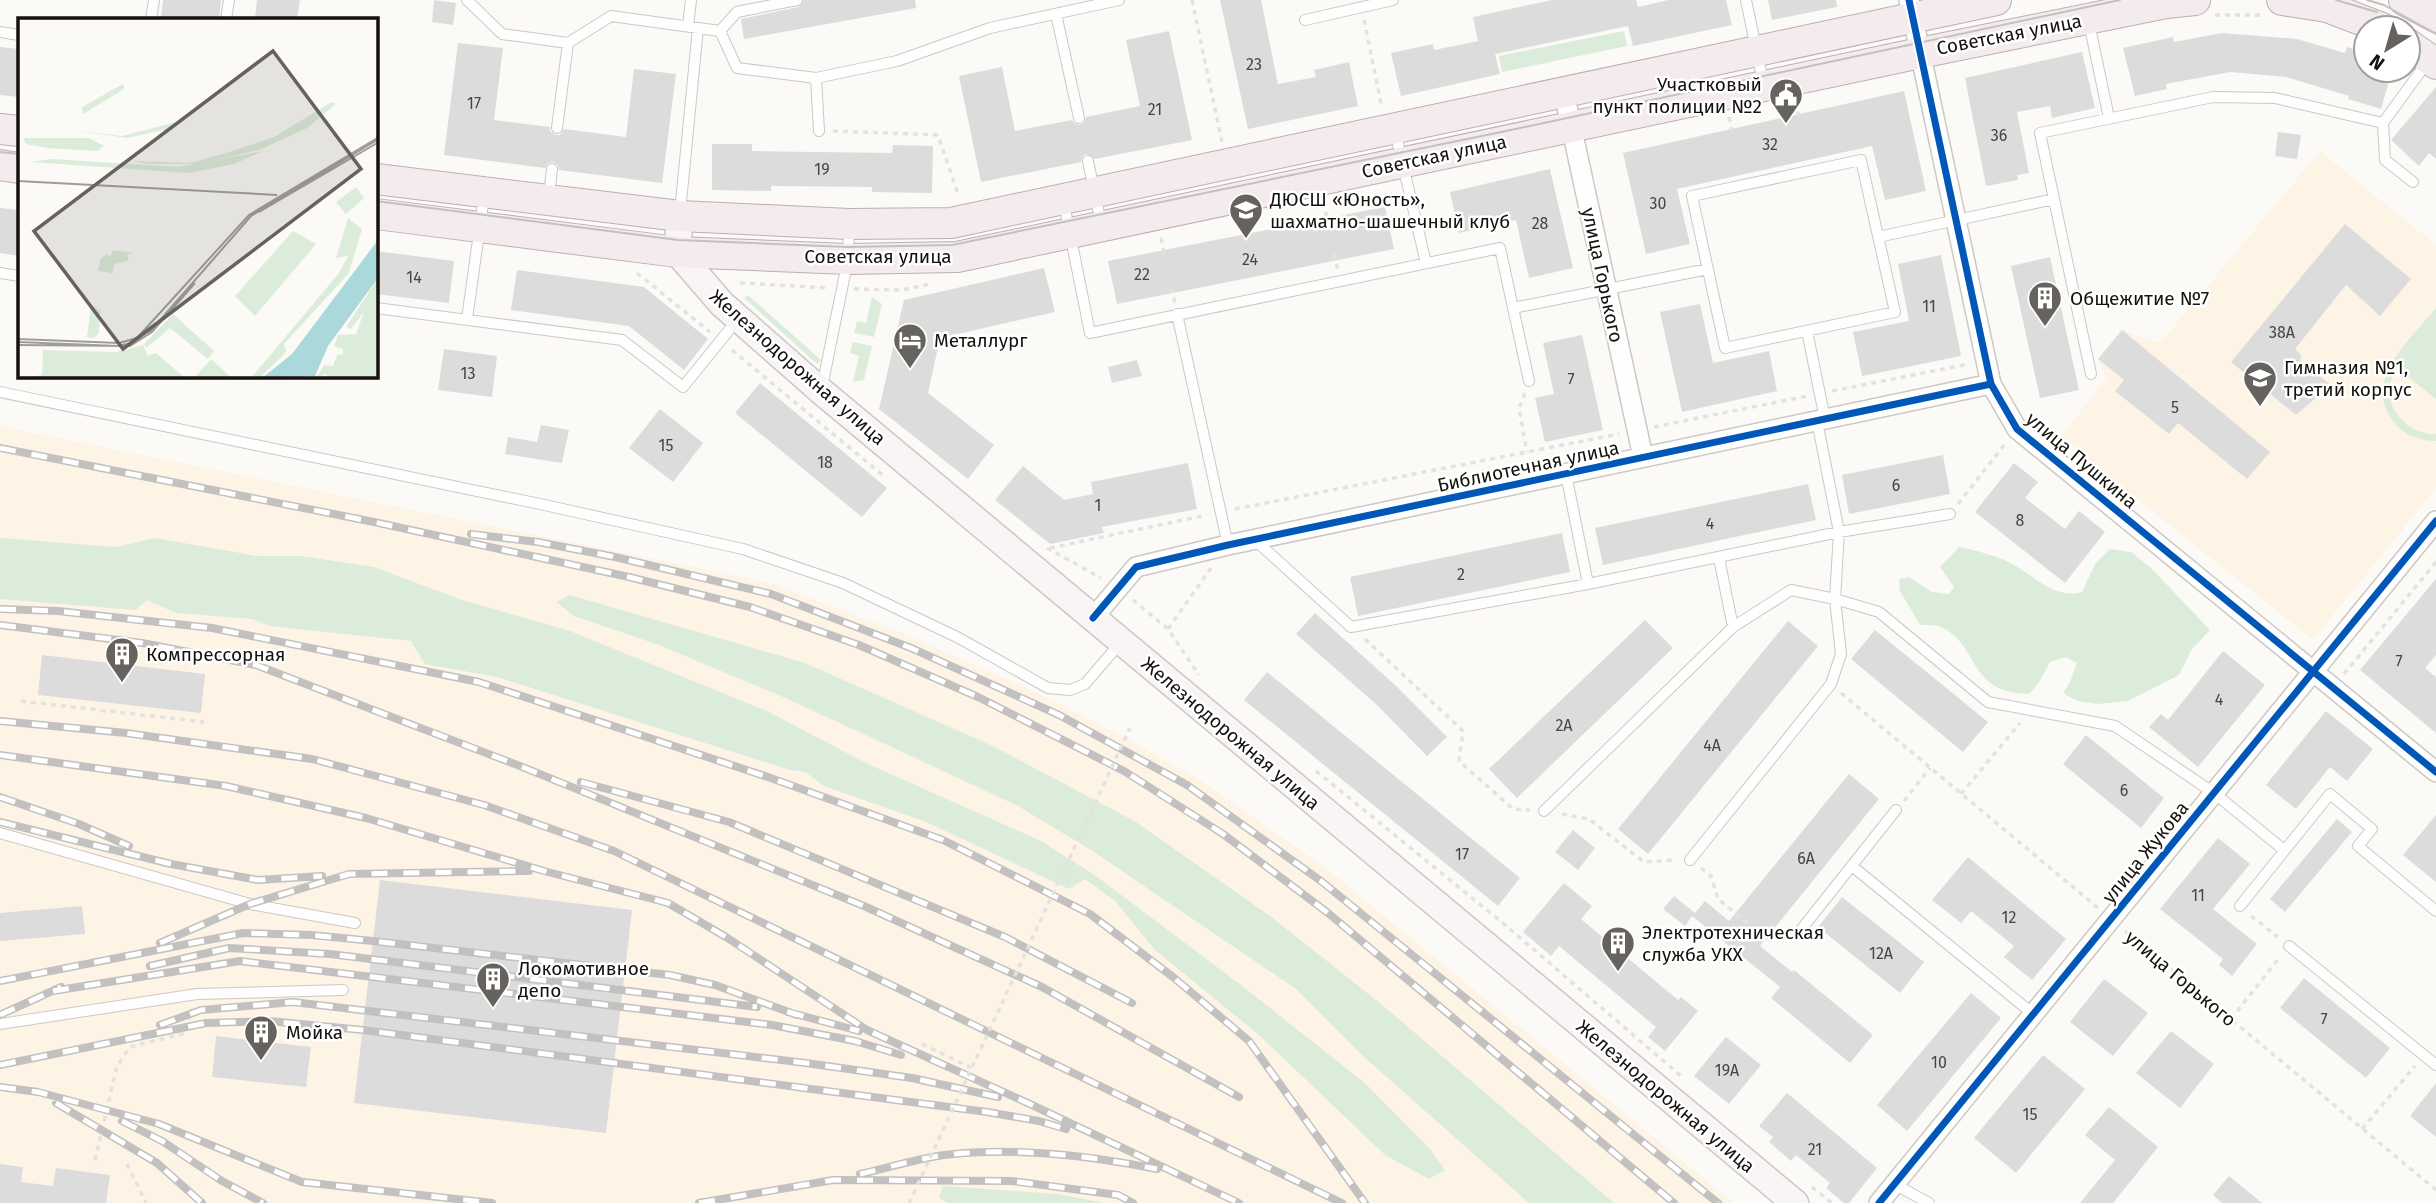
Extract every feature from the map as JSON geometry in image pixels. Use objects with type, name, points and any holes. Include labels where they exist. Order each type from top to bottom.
[{"type":"main road","name":"Советская улица","points":[[378,179],[680,216],[849,224],[951,223],[1095,193],[1388,120],[1564,93],[1756,51],[1910,8],[1996,0]]},
{"type":"main road","name":"Советская улица","points":[[378,214],[677,252],[848,259],[957,257],[1920,52],[2166,3],[2195,0]]},
{"type":"main road","points":[[2282,0],[2327,7],[2352,17]]},
{"type":"main road","points":[[2404,0],[2436,17]]},
{"type":"main road","points":[[0,129],[18,131]]},
{"type":"main road","points":[[0,165],[18,168]]},
{"type":"main road","points":[[677,252],[680,216]]},
{"type":"main road","name":"Железнодорожная улица","points":[[677,252],[722,304],[821,391],[1795,1203]]},
{"type":"street","name":"улица Пушкина","points":[[1910,8],[1988,360],[1991,384],[2017,429],[2318,666],[2436,772]]},
{"type":"street","name":"улица Горького","points":[[1564,93],[1643,457]]},
{"type":"street","name":"Библиотечная улица","points":[[1093,618],[1136,567],[1228,545],[1991,384]]},
{"type":"street","name":"улица Жукова","points":[[1879,1203],[2436,522]]},
{"type":"lane","points":[[151,18],[154,0]]},
{"type":"lane","points":[[226,18],[229,0]]},
{"type":"lane","points":[[467,0],[502,34],[568,43],[611,16],[720,30]]},
{"type":"lane","points":[[680,216],[693,27],[691,0]]},
{"type":"lane","points":[[720,30],[737,12],[797,0]]},
{"type":"lane","points":[[720,30],[737,68],[816,78],[897,61],[990,28],[1119,0]]},
{"type":"lane","points":[[1305,20],[1394,0]]},
{"type":"lane","points":[[1746,0],[1763,86]]},
{"type":"lane","points":[[1056,14],[1079,118]]},
{"type":"lane","points":[[2088,18],[2109,118]]},
{"type":"lane","points":[[0,32],[18,35]]},
{"type":"lane","points":[[557,128],[568,43]]},
{"type":"lane","points":[[2413,182],[2385,160],[2383,123],[2427,55]]},
{"type":"lane","points":[[816,78],[819,131]]},
{"type":"lane","points":[[2091,373],[2040,133],[2214,97],[2275,98],[2383,123]]},
{"type":"lane","points":[[1388,120],[1403,163],[1426,263]]},
{"type":"lane","points":[[1861,160],[1895,312],[1725,348],[1708,269],[1692,196],[1861,160]]},
{"type":"lane","points":[[1088,161],[1102,227]]},
{"type":"lane","points":[[548,201],[552,169]]},
{"type":"lane","points":[[467,319],[484,193]]},
{"type":"lane","points":[[1878,237],[2054,199]]},
{"type":"lane","points":[[1063,200],[1090,332],[1500,248],[1529,381]]},
{"type":"lane","points":[[821,391],[848,259],[849,224]]},
{"type":"lane","points":[[1513,309],[1708,269]]},
{"type":"lane","points":[[0,273],[18,276]]},
{"type":"lane","points":[[378,308],[622,340],[683,387],[738,319]]},
{"type":"lane","points":[[1177,314],[1228,545]]},
{"type":"lane","points":[[1690,860],[1831,684],[1841,654],[1835,599],[1839,532],[1821,420],[1820,393],[1807,331]]},
{"type":"lane","points":[[0,392],[743,549],[843,583],[957,637],[1048,688],[1070,690],[1085,684],[1121,641]]},
{"type":"lane","points":[[1566,474],[1588,584]]},
{"type":"lane","points":[[1254,540],[1352,627],[1588,584],[1839,532],[1951,514]]},
{"type":"lane","points":[[1719,558],[1733,627]]},
{"type":"lane","points":[[1544,811],[1733,627],[1791,590],[1879,612],[1988,702],[2115,726],[2214,793],[2284,850]]},
{"type":"lane","points":[[2240,906],[2330,794],[2372,829],[2358,846],[2436,911]]},
{"type":"lane","points":[[1800,931],[1896,810]]},
{"type":"lane","points":[[0,833],[250,904],[355,923]]},
{"type":"lane","points":[[1852,866],[2033,1014]]},
{"type":"lane","points":[[2289,946],[2436,1065]]},
{"type":"lane","points":[[0,1024],[197,994],[343,990]]},
{"type":"lane","points":[[1894,1184],[1929,1203]]},
{"type":"path","points":[[1192,0],[1222,145]]},
{"type":"path","points":[[1362,7],[1388,120]]},
{"type":"path","points":[[1795,99],[1799,117]]},
{"type":"path","points":[[1729,114],[1732,132]]},
{"type":"path","points":[[819,131],[938,135],[959,199]]},
{"type":"path","points":[[1324,200],[1328,223]]},
{"type":"path","points":[[1160,234],[1165,256]]},
{"type":"path","points":[[636,272],[890,481]]},
{"type":"path","points":[[1048,548],[1988,360]]},
{"type":"path","points":[[1527,452],[1519,408],[1529,381]]},
{"type":"path","points":[[1951,514],[2017,429]]},
{"type":"path","points":[[1168,629],[1228,545]]},
{"type":"path","points":[[2318,666],[2342,677],[2436,562]]},
{"type":"path","points":[[1118,588],[1168,629],[1202,678]]},
{"type":"path","points":[[1352,627],[1463,731],[1459,761],[1513,809],[1589,819],[1644,862],[1690,860],[1712,876],[1718,899],[1769,940],[1800,931]]},
{"type":"path","points":[[21,701],[204,722]]},
{"type":"path","points":[[1961,794],[2031,710]]},
{"type":"path","points":[[909,1203],[1130,728]]},
{"type":"path","points":[[1309,766],[1503,924],[1683,1077]]},
{"type":"path","points":[[1896,810],[1930,768]]},
{"type":"path","points":[[2231,1019],[2289,946],[2240,906]]},
{"type":"path","points":[[95,1160],[117,1066],[130,1047],[184,1033],[197,994]]},
{"type":"path","points":[[922,1044],[972,1068]]},
{"type":"path","points":[[2362,1129],[2424,1055]]},
{"type":"path","points":[[127,1164],[146,1203]]},
{"type":"shaded area","name":"Гимназия №1, третий корпус","points":[[2320,151],[2436,245],[2436,488],[2313,640],[2060,437],[2106,379],[2098,359],[2122,330],[2160,343]]},
{"type":"shaded area","points":[[0,426],[772,583],[915,638],[1064,705],[1193,775],[1326,868],[1734,1203],[0,1203]]},
{"type":"green space","points":[[1624,31],[1627,46],[1502,72],[1499,56]]},
{"type":"green space","points":[[748,295],[821,360],[817,364],[744,298]]},
{"type":"green space","points":[[872,297],[882,304],[874,337],[854,333],[857,321],[866,323]]},
{"type":"green space","points":[[2436,308],[2436,399],[2397,368],[2389,391],[2391,402],[2403,421],[2413,428],[2436,434],[2436,441],[2412,436],[2397,426],[2385,406],[2383,390],[2386,375],[2403,346]]},
{"type":"green space","points":[[853,342],[872,346],[864,380],[853,382],[859,356],[850,353]]},
{"type":"green space","points":[[0,538],[116,547],[155,538],[257,556],[301,556],[374,567],[459,599],[570,631],[767,711],[868,764],[1041,841],[1096,876],[1241,985],[1366,1084],[1430,1149],[1445,1170],[1429,1179],[1385,1155],[1259,1035],[1155,950],[1115,901],[1085,879],[1069,889],[926,822],[824,786],[805,772],[790,770],[497,677],[425,664],[411,641],[269,626],[253,619],[176,613],[147,600],[135,610],[0,599]]},
{"type":"green space","points":[[1959,547],[1999,558],[2045,586],[2072,594],[2082,592],[2095,564],[2110,549],[2131,552],[2151,568],[2210,630],[2192,649],[2179,675],[2128,701],[2098,704],[2077,701],[2063,693],[2077,663],[2066,657],[2050,662],[2029,694],[2009,692],[1984,677],[1953,635],[1941,627],[1920,625],[1900,591],[1899,579],[1909,577],[1932,592],[1949,594],[1954,587],[1940,567]]},
{"type":"green space","points":[[570,595],[805,663],[995,747],[1136,822],[1270,916],[1381,1004],[1614,1203],[1529,1203],[1364,1057],[1296,989],[1091,850],[1018,806],[783,697],[659,645],[574,616],[556,602]]},
{"type":"green space","points":[[943,1186],[1057,1194],[1105,1203],[947,1203],[939,1197]]},
{"type":"building","points":[[163,0],[221,0],[219,18],[161,18]]},
{"type":"building","points":[[257,0],[300,0],[297,18],[255,18]]},
{"type":"building","points":[[434,0],[456,3],[453,25],[432,22]]},
{"type":"building","points":[[804,0],[915,0],[916,8],[744,39],[741,19],[798,7]]},
{"type":"building","points":[[1220,0],[1261,0],[1278,84],[1316,77],[1314,70],[1349,62],[1358,106],[1248,129]]},
{"type":"building","points":[[1552,0],[1636,0],[1638,7],[1668,0],[1726,0],[1732,25],[1633,46],[1628,26],[1495,54],[1500,74],[1401,96],[1391,53],[1433,44],[1434,50],[1478,41],[1473,17]]},
{"type":"building","points":[[1768,0],[1836,0],[1837,7],[1772,20]]},
{"type":"building","points":[[1169,31],[1192,140],[1095,159],[1087,154],[1081,162],[981,182],[959,76],[1002,67],[1015,131],[1072,120],[1080,125],[1086,117],[1140,106],[1126,40]]},
{"type":"building","points":[[2222,33],[2297,39],[2345,53],[2347,47],[2352,49],[2352,84],[2388,84],[2381,109],[2348,99],[2349,96],[2286,77],[2230,72],[2166,84],[2167,89],[2135,96],[2123,48],[2173,37],[2174,42]]},
{"type":"building","points":[[458,43],[503,48],[494,120],[550,127],[550,131],[555,135],[560,135],[564,129],[626,137],[634,69],[676,74],[662,183],[559,170],[558,165],[553,162],[548,163],[545,168],[444,155]]},
{"type":"building","points":[[0,47],[18,49],[18,97],[0,95]]},
{"type":"building","points":[[2082,52],[2095,108],[2052,118],[2050,106],[2017,112],[2029,173],[2017,175],[2018,180],[1986,186],[1965,78]]},
{"type":"building","points":[[2436,87],[2436,159],[2429,153],[2419,166],[2391,140]]},
{"type":"building","points":[[1904,91],[1926,191],[1885,200],[1872,146],[1677,189],[1690,244],[1646,254],[1623,153]]},
{"type":"building","points":[[2278,132],[2301,135],[2297,159],[2275,156]]},
{"type":"building","points":[[712,144],[752,144],[752,151],[892,153],[893,145],[933,146],[932,193],[872,192],[872,187],[771,186],[771,191],[712,190]]},
{"type":"building","points":[[1550,169],[1573,268],[1529,278],[1516,220],[1459,233],[1450,192]]},
{"type":"building","points":[[1385,207],[1394,249],[1117,304],[1108,261]]},
{"type":"building","points":[[0,208],[18,210],[18,256],[0,253]]},
{"type":"building","points":[[2345,224],[2411,279],[2380,316],[2346,285],[2295,349],[2302,356],[2300,360],[2331,385],[2296,415],[2231,362]]},
{"type":"building","points":[[378,251],[454,261],[449,303],[378,294]]},
{"type":"building","points":[[1941,255],[1961,356],[1862,376],[1853,332],[1909,321],[1898,264]]},
{"type":"building","name":"Общежитие №7","points":[[2050,257],[2079,390],[2040,398],[2011,266]]},
{"type":"building","name":"Металлург","points":[[1044,268],[1055,312],[940,338],[928,393],[994,445],[968,479],[879,409],[904,300]]},
{"type":"building","points":[[517,270],[644,287],[708,339],[684,370],[629,326],[511,310]]},
{"type":"building","points":[[1700,304],[1713,363],[1769,351],[1777,391],[1682,412],[1660,312]]},
{"type":"building","points":[[2122,330],[2270,452],[2247,479],[2178,423],[2169,434],[2115,391],[2124,380],[2098,359]]},
{"type":"building","points":[[1582,335],[1603,430],[1545,442],[1535,398],[1554,394],[1543,343]]},
{"type":"building","points":[[444,349],[497,356],[492,397],[438,390]]},
{"type":"building","points":[[1137,360],[1142,376],[1112,383],[1108,367]]},
{"type":"building","points":[[760,383],[887,488],[862,517],[735,413]]},
{"type":"building","points":[[660,409],[703,443],[673,482],[629,448]]},
{"type":"building","points":[[541,425],[569,430],[562,463],[505,454],[508,437],[537,442]]},
{"type":"building","points":[[1943,455],[1950,494],[1849,514],[1842,475]]},
{"type":"building","points":[[1188,463],[1197,509],[1102,527],[1104,533],[1050,544],[995,500],[1023,466],[1064,500],[1093,494],[1091,482]]},
{"type":"building","points":[[2014,463],[2038,482],[2025,498],[2065,529],[2079,511],[2105,532],[2065,583],[1975,512]]},
{"type":"building","points":[[1808,484],[1816,520],[1603,565],[1595,528]]},
{"type":"building","points":[[1562,533],[1570,572],[1358,616],[1350,577]]},
{"type":"building","points":[[2436,579],[2436,655],[2425,668],[2436,677],[2436,733],[2360,670]]},
{"type":"building","points":[[1315,613],[1395,685],[1447,737],[1427,756],[1377,705],[1296,634]]},
{"type":"building","points":[[1645,620],[1673,648],[1517,798],[1489,769]]},
{"type":"building","points":[[1788,621],[1818,646],[1648,854],[1618,829]]},
{"type":"building","points":[[1875,630],[1988,722],[1963,752],[1851,659]]},
{"type":"building","points":[[2223,651],[2265,685],[2198,767],[2149,727],[2161,714],[2168,720]]},
{"type":"building","name":"Компрессорная","points":[[42,655],[205,674],[201,713],[38,695]]},
{"type":"building","points":[[1267,672],[1520,878],[1498,906],[1244,700]]},
{"type":"building","points":[[2326,711],[2373,749],[2347,781],[2330,767],[2296,809],[2266,785]]},
{"type":"building","points":[[2086,735],[2164,798],[2141,828],[2063,764]]},
{"type":"building","points":[[1849,774],[1879,799],[1760,946],[1792,972],[1794,970],[1873,1035],[1850,1063],[1771,998],[1780,987],[1692,916],[1685,926],[1663,909],[1674,896],[1695,913],[1705,901],[1729,921]]},
{"type":"building","points":[[2436,815],[2436,882],[2403,855]]},
{"type":"building","points":[[2337,819],[2352,832],[2285,912],[2270,899]]},
{"type":"building","points":[[1573,830],[1595,848],[1578,870],[1555,852]]},
{"type":"building","points":[[2218,838],[2250,864],[2213,909],[2257,944],[2232,976],[2219,965],[2223,959],[2160,909]]},
{"type":"building","points":[[1968,857],[2066,939],[2032,980],[2004,957],[2014,946],[1971,911],[1961,923],[1932,900]]},
{"type":"building","name":"Локомотивное депо","points":[[380,880],[632,910],[606,1133],[354,1103]]},
{"type":"building","points":[[1564,883],[1592,906],[1581,919],[1678,1000],[1681,997],[1698,1011],[1665,1051],[1648,1037],[1656,1027],[1559,946],[1551,956],[1523,932]]},
{"type":"building","points":[[1842,897],[1924,962],[1900,993],[1818,927]]},
{"type":"building","points":[[82,906],[85,934],[0,941],[0,913]]},
{"type":"building","points":[[2304,978],[2390,1048],[2366,1078],[2280,1008]]},
{"type":"building","points":[[2104,979],[2148,1013],[2113,1056],[2070,1022]]},
{"type":"building","points":[[1971,993],[2001,1018],[1907,1131],[1877,1105]]},
{"type":"building","points":[[2171,1031],[2214,1064],[2180,1108],[2136,1073]]},
{"type":"building","name":"Мойка","points":[[216,1036],[311,1047],[306,1087],[212,1077]]},
{"type":"building","points":[[1726,1037],[1761,1065],[1729,1104],[1694,1076]]},
{"type":"building","points":[[2043,1055],[2085,1089],[2016,1173],[1974,1138]]},
{"type":"building","points":[[2436,1083],[2436,1137],[2410,1116]]},
{"type":"building","points":[[1787,1093],[1877,1168],[1849,1203],[1844,1203],[1826,1188],[1830,1183],[1796,1155],[1791,1161],[1769,1142],[1773,1137],[1759,1126]]},
{"type":"building","points":[[2109,1107],[2158,1147],[2113,1203],[2080,1203],[2115,1160],[2085,1135]]},
{"type":"building","points":[[0,1164],[23,1167],[21,1182],[53,1186],[56,1168],[110,1175],[106,1203],[0,1203]]},
{"type":"building","points":[[2229,1176],[2262,1203],[2222,1203],[2213,1195]]},
{"type":"tram line","points":[[378,201],[678,240],[848,247],[952,245],[1506,131],[2120,0]]},
{"type":"tram line","points":[[2336,0],[2377,12]]},
{"type":"tram line","points":[[2367,0],[2384,5],[2436,34]]},
{"type":"tram line","points":[[0,152],[18,154]]},
{"type":"railway","points":[[0,448],[374,522],[629,577],[750,607],[859,645],[978,697],[1124,771],[1223,834],[1328,913],[1674,1203]]},
{"type":"railway","points":[[471,534],[538,542],[615,557],[771,594],[911,648],[1059,715],[1187,785],[1321,881],[1718,1203]]},
{"type":"railway","points":[[0,609],[58,611],[212,628],[479,682],[768,777],[943,840],[1090,914],[1173,977],[1249,1041],[1365,1203]]},
{"type":"railway","points":[[0,625],[142,643],[256,665],[520,766],[864,906],[1042,987],[1239,1097]]},
{"type":"railway","points":[[0,721],[126,733],[312,759],[484,805],[614,851],[1342,1203]]},
{"type":"railway","points":[[0,755],[226,786],[366,818],[544,871],[668,903],[726,937],[867,1030],[1239,1203]]},
{"type":"railway","points":[[581,782],[729,822],[1005,937],[1132,1003]]},
{"type":"railway","points":[[0,797],[79,824],[129,846]]},
{"type":"railway","points":[[0,822],[171,864],[258,880],[322,876]]},
{"type":"railway","points":[[160,943],[250,904],[349,874],[529,871]]},
{"type":"railway","points":[[0,981],[243,933],[311,935],[670,975],[715,985],[797,1015]]},
{"type":"railway","points":[[150,966],[229,948],[330,954],[757,1007]]},
{"type":"railway","points":[[53,991],[240,961],[772,1025],[855,1041],[901,1055]]},
{"type":"railway","points":[[0,1015],[61,987]]},
{"type":"railway","points":[[160,1025],[201,1010],[293,1002],[806,1063],[912,1078],[998,1097]]},
{"type":"railway","points":[[788,1012],[859,1031]]},
{"type":"railway","points":[[0,1065],[206,1023],[269,1021],[363,1030],[987,1112],[1039,1121],[1066,1129]]},
{"type":"railway","points":[[0,1087],[38,1092],[159,1124],[302,1182],[492,1203]]},
{"type":"railway","points":[[56,1103],[157,1163],[202,1203]]},
{"type":"railway","points":[[122,1121],[162,1141],[222,1181],[263,1203]]},
{"type":"railway","points":[[860,1174],[944,1155],[998,1152],[1077,1156],[1157,1169]]},
{"type":"railway","points":[[699,1203],[833,1180],[1012,1181],[1118,1195],[1133,1203]]},
{"type":"cycle path","points":[[1909,0],[1991,384],[2017,429],[2436,772]]},
{"type":"cycle path","points":[[1093,618],[1136,567],[1228,545],[1991,384]]},
{"type":"cycle path","points":[[1879,1203],[2436,521]]},
{"type":"place","name":"Участковый пункт полиции №2","points":[[1786,125]]},
{"type":"place","name":"ДЮСШ «Юность», шахматно-шашечный клуб","points":[[1246,240]]},
{"type":"place","name":"Общежитие №7","points":[[2045,328]]},
{"type":"place","name":"Металлург","points":[[910,370]]},
{"type":"place","name":"Гимназия №1, третий корпус","points":[[2260,408]]},
{"type":"place","name":"Компрессорная","points":[[122,684]]},
{"type":"place","name":"Электротехническая служба УКХ","points":[[1618,973]]},
{"type":"place","name":"Локомотивное депо","points":[[493,1009]]},
{"type":"place","name":"Мойка","points":[[261,1062]]}]
